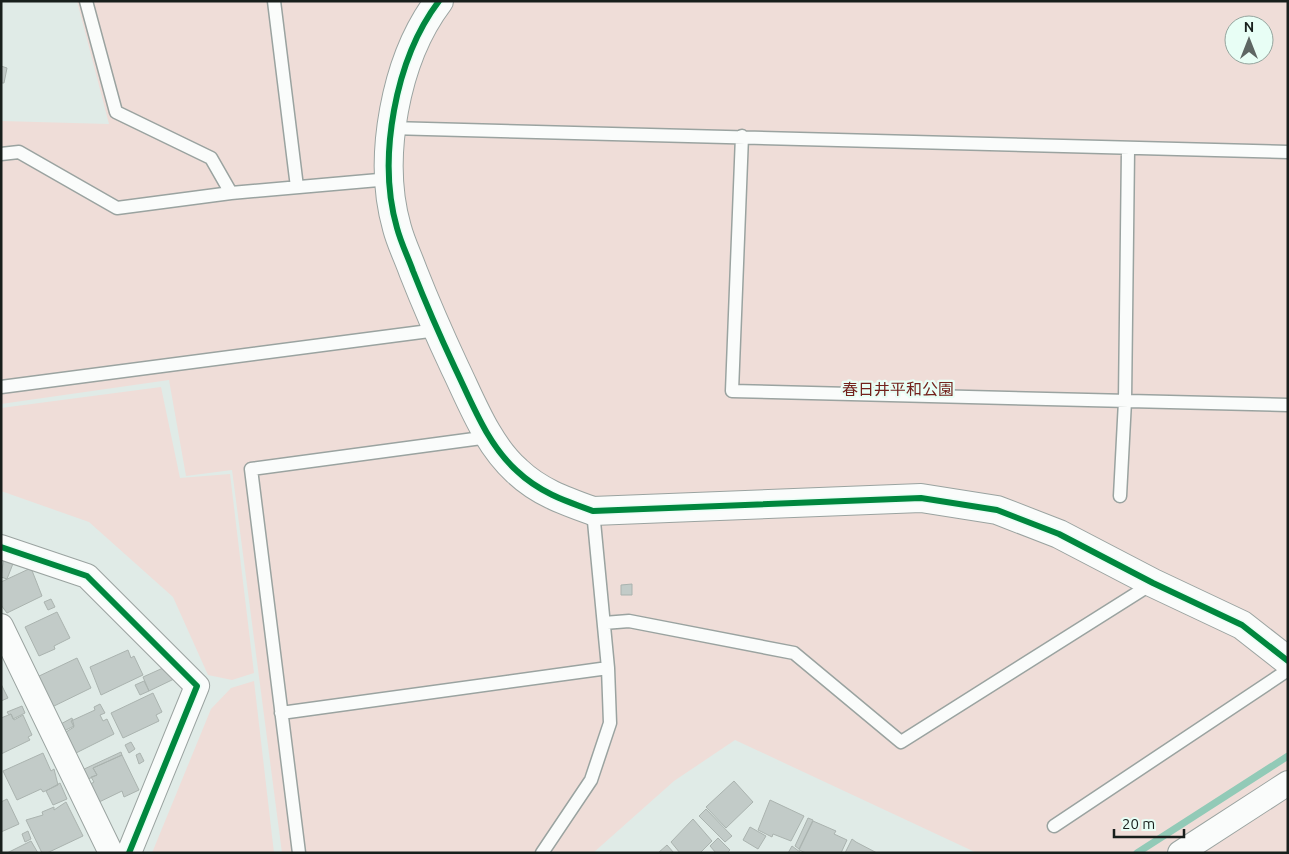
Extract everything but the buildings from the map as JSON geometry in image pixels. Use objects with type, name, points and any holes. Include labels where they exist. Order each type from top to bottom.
[{"type":"street","points":[[438,1],[427,16],[404,66],[390,128],[390,178],[396,228],[437,330],[489,437],[517,471],[531,482],[553,497],[593,511],[921,498],[997,510],[1059,534],[1153,583],[1242,625],[1288,661]]},
{"type":"street","points":[[1,547],[87,576],[197,686],[129,853]]},
{"type":"street","points":[[1,626],[111,853]]},
{"type":"street","points":[[1180,853],[1288,783]]},
{"type":"lane","points":[[86,1],[116,112],[211,158],[231,193]]},
{"type":"lane","points":[[274,1],[297,187]]},
{"type":"lane","points":[[390,128],[742,136],[1128,150],[1288,152]]},
{"type":"lane","points":[[742,136],[732,391],[1288,405]]},
{"type":"lane","points":[[1120,496],[1125,401],[1128,150]]},
{"type":"lane","points":[[1,154],[19,152],[118,208],[231,193],[390,178]]},
{"type":"lane","points":[[1,387],[437,330]]},
{"type":"lane","points":[[299,853],[251,469],[489,437]]},
{"type":"lane","points":[[542,853],[591,780],[610,723],[608,668],[593,511]]},
{"type":"lane","points":[[604,623],[629,621],[794,652],[901,742],[1153,583]]},
{"type":"lane","points":[[281,713],[608,668]]},
{"type":"lane","points":[[1054,826],[1288,670]]},
{"type":"green space","name":"春日井平和公園","points":[[77,1],[1288,1],[1288,853],[977,853],[735,740],[674,781],[593,853],[282,853],[232,470],[186,476],[169,380],[1,404],[1,121],[109,124]]},
{"type":"green space","points":[[161,387],[180,478],[230,474],[254,673],[232,680],[208,675],[173,597],[89,522],[1,491],[1,408]]},
{"type":"green space","points":[[254,681],[274,853],[152,853],[211,709],[231,688]]},
{"type":"waterway","points":[[1137,853],[1288,756]]},
{"type":"cycle path","points":[[439,1],[411,51],[401,80],[394,110],[390,141],[389,172],[391,201],[399,234],[413,271],[474,409],[489,436],[506,460],[534,485],[593,511],[921,498],[997,510],[1059,534],[1153,583],[1242,625],[1288,661]]},
{"type":"cycle path","points":[[1,547],[87,576],[197,686],[129,853]]}]
